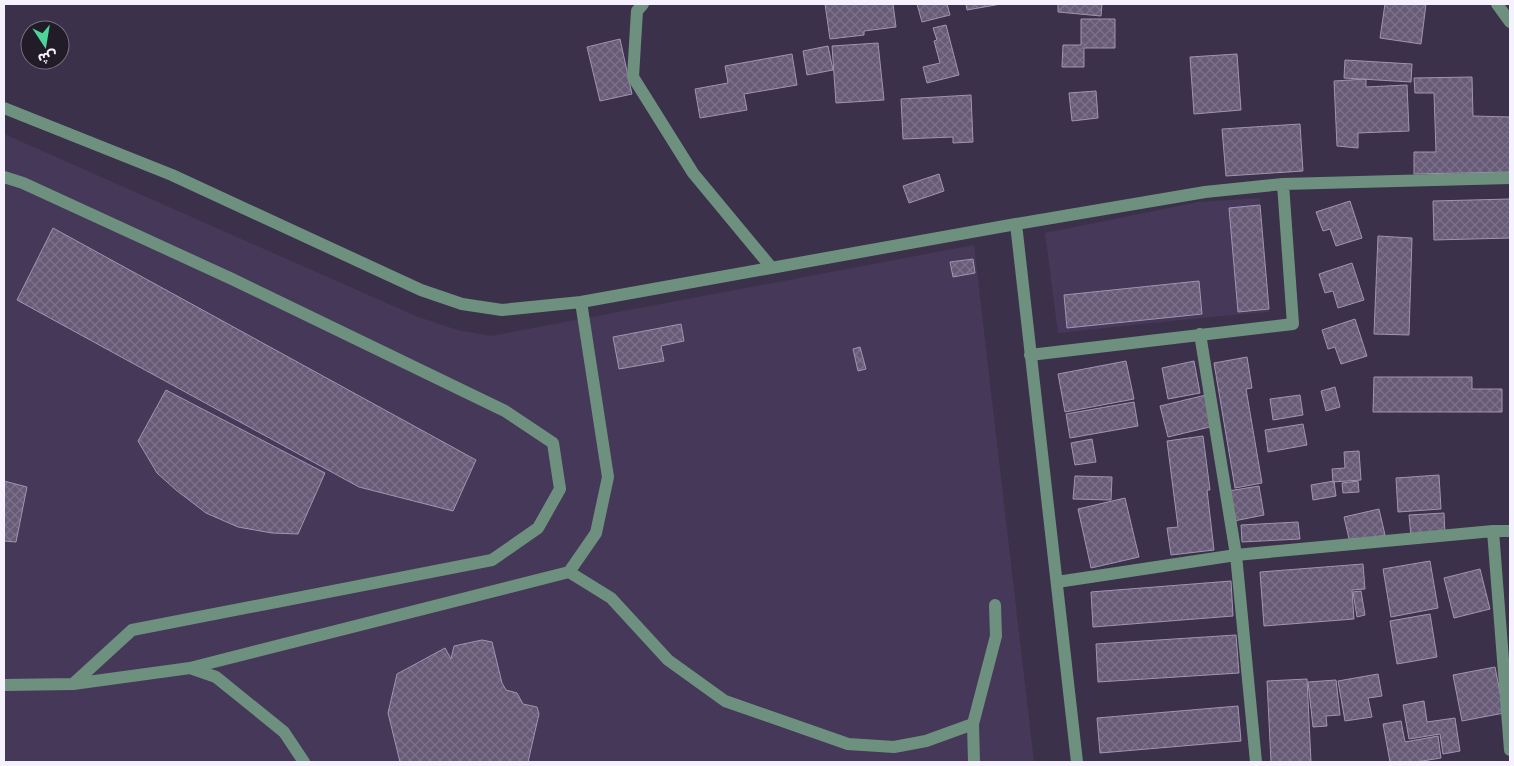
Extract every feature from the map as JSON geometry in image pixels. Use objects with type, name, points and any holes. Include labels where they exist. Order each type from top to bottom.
[{"type":"street","points":[[643,4],[637,12],[633,77],[693,173],[771,267]]},
{"type":"street","points":[[1497,4],[1510,22]]},
{"type":"street","points":[[4,108],[172,175],[421,290],[462,304],[502,310],[581,302],[1205,192],[1283,184],[1510,178]]},
{"type":"street","points":[[4,177],[232,279],[505,411],[553,443],[560,489],[538,528],[492,560],[132,630],[72,684]]},
{"type":"street","points":[[1030,354],[1293,324],[1283,184]]},
{"type":"street","points":[[1016,224],[1078,762]]},
{"type":"street","points":[[4,685],[72,684],[190,668],[569,572],[596,533],[608,477],[581,302]]},
{"type":"street","points":[[1200,334],[1236,555],[1256,762]]},
{"type":"street","points":[[1493,531],[1510,750]]},
{"type":"street","points":[[1057,582],[1236,555],[1510,531]]},
{"type":"street","points":[[569,572],[611,598],[668,660],[724,701],[848,744],[894,747],[926,741],[973,724]]},
{"type":"street","points":[[974,762],[973,724],[996,636],[996,605]]},
{"type":"street","points":[[190,668],[216,677],[284,732],[304,762]]},
{"type":"shaded area","points":[[4,134],[418,317],[457,330],[491,336],[974,245],[1034,762],[4,762]]},
{"type":"shaded area","points":[[1260,198],[1269,312],[1058,333],[1045,233],[1198,202]]},
{"type":"building","points":[[825,4],[893,4],[896,27],[864,31],[864,35],[830,39]]},
{"type":"building","points":[[917,4],[947,4],[950,15],[922,22]]},
{"type":"building","points":[[966,4],[1001,4],[967,10]]},
{"type":"building","points":[[1058,4],[1102,4],[1101,16],[1058,12]]},
{"type":"building","points":[[1385,4],[1426,4],[1421,44],[1380,38]]},
{"type":"building","points":[[1081,19],[1115,19],[1115,48],[1084,48],[1084,67],[1062,67],[1063,45],[1081,45]]},
{"type":"building","points":[[946,25],[959,75],[927,83],[923,67],[940,63],[934,41],[937,40],[933,28]]},
{"type":"building","points":[[620,39],[632,94],[600,101],[587,47]]},
{"type":"building","points":[[878,43],[884,100],[836,103],[832,46]]},
{"type":"building","points":[[828,46],[833,70],[807,75],[803,51]]},
{"type":"building","points":[[792,54],[797,85],[744,94],[747,110],[700,118],[695,89],[728,83],[725,66]]},
{"type":"building","points":[[1237,54],[1241,110],[1194,114],[1190,57]]},
{"type":"building","points":[[1345,60],[1412,64],[1411,82],[1344,78]]},
{"type":"building","points":[[1472,77],[1473,116],[1510,117],[1510,172],[1414,174],[1414,152],[1436,152],[1434,93],[1415,93],[1414,78]]},
{"type":"building","points":[[1366,79],[1366,87],[1407,85],[1409,131],[1358,133],[1358,148],[1337,146],[1334,81]]},
{"type":"building","points":[[1096,91],[1098,118],[1072,121],[1069,93]]},
{"type":"building","points":[[971,95],[973,142],[953,143],[953,137],[903,139],[901,99]]},
{"type":"building","points":[[1300,124],[1303,171],[1226,176],[1222,129]]},
{"type":"building","points":[[939,174],[944,191],[909,203],[903,186]]},
{"type":"building","points":[[1510,199],[1510,238],[1434,240],[1433,201]]},
{"type":"building","points":[[1350,201],[1362,238],[1336,246],[1330,229],[1323,231],[1316,212]]},
{"type":"building","points":[[1260,205],[1269,309],[1238,312],[1229,208]]},
{"type":"building","points":[[53,228],[476,460],[453,511],[359,487],[17,300]]},
{"type":"building","points":[[1378,236],[1412,238],[1409,335],[1374,334]]},
{"type":"building","points":[[973,259],[975,273],[953,277],[950,262]]},
{"type":"building","points":[[1352,263],[1364,300],[1338,308],[1333,291],[1325,293],[1319,274]]},
{"type":"building","points":[[1199,281],[1202,314],[1067,328],[1064,295]]},
{"type":"building","points":[[1355,319],[1367,356],[1341,364],[1335,347],[1328,349],[1322,330]]},
{"type":"building","points":[[681,324],[684,341],[661,346],[664,361],[619,369],[613,337]]},
{"type":"building","points":[[860,347],[866,369],[858,371],[853,349]]},
{"type":"building","points":[[1247,357],[1252,388],[1246,389],[1262,483],[1235,488],[1214,363]]},
{"type":"building","points":[[1126,361],[1134,399],[1065,412],[1058,374]]},
{"type":"building","points":[[1194,361],[1200,393],[1168,399],[1162,368]]},
{"type":"building","points":[[1374,377],[1472,377],[1472,389],[1502,389],[1502,412],[1373,412]]},
{"type":"building","points":[[1335,387],[1340,407],[1326,411],[1321,391]]},
{"type":"building","points":[[166,390],[325,473],[298,534],[272,533],[238,527],[206,513],[157,473],[138,441]]},
{"type":"building","points":[[1206,395],[1214,426],[1168,437],[1160,406]]},
{"type":"building","points":[[1300,395],[1303,415],[1273,420],[1270,399]]},
{"type":"building","points":[[1134,402],[1138,426],[1070,438],[1066,414]]},
{"type":"building","points":[[1303,424],[1307,445],[1268,452],[1265,430]]},
{"type":"building","points":[[1203,436],[1210,490],[1207,490],[1214,550],[1171,555],[1167,528],[1178,527],[1167,441]]},
{"type":"building","points":[[1092,439],[1096,462],[1075,465],[1071,443]]},
{"type":"building","points":[[1359,451],[1361,480],[1333,482],[1332,469],[1345,468],[1344,452]]},
{"type":"building","points":[[1439,475],[1441,509],[1398,512],[1396,478]]},
{"type":"building","points":[[1075,476],[1112,477],[1111,500],[1073,499]]},
{"type":"building","points":[[4,481],[27,487],[16,542],[4,541]]},
{"type":"building","points":[[1334,481],[1336,496],[1313,500],[1311,485]]},
{"type":"building","points":[[1358,481],[1359,492],[1343,493],[1342,483]]},
{"type":"building","points":[[1259,486],[1264,515],[1234,521],[1228,491]]},
{"type":"building","points":[[1125,498],[1139,557],[1091,568],[1078,509]]},
{"type":"building","points":[[1379,509],[1385,535],[1350,543],[1344,517]]},
{"type":"building","points":[[1444,513],[1445,534],[1411,536],[1409,515]]},
{"type":"building","points":[[1298,522],[1300,539],[1242,542],[1241,525]]},
{"type":"building","points":[[1430,561],[1438,608],[1391,617],[1383,569]]},
{"type":"building","points":[[1363,564],[1365,589],[1352,590],[1354,619],[1264,626],[1260,572]]},
{"type":"building","points":[[1480,569],[1490,609],[1454,618],[1444,578]]},
{"type":"building","points":[[1231,581],[1233,616],[1093,627],[1091,592]]},
{"type":"building","points":[[1361,591],[1365,615],[1357,617],[1353,592]]},
{"type":"building","points":[[1430,614],[1437,657],[1397,664],[1390,621]]},
{"type":"building","points":[[1236,635],[1239,673],[1098,682],[1096,644]]},
{"type":"building","points":[[482,640],[492,642],[502,683],[506,690],[517,693],[523,704],[537,707],[539,714],[528,762],[400,762],[388,713],[397,674],[445,648],[451,659],[454,646]]},
{"type":"building","points":[[1495,667],[1504,713],[1462,721],[1453,675]]},
{"type":"building","points":[[1378,674],[1382,696],[1368,698],[1372,717],[1345,721],[1338,681]]},
{"type":"building","points":[[1307,679],[1311,762],[1271,762],[1267,681]]},
{"type":"building","points":[[1336,680],[1340,715],[1326,716],[1327,726],[1313,727],[1308,682]]},
{"type":"building","points":[[1424,701],[1427,722],[1455,718],[1460,751],[1443,754],[1440,734],[1409,739],[1403,705]]},
{"type":"building","points":[[1238,706],[1241,741],[1100,753],[1097,718]]},
{"type":"building","points":[[1401,721],[1405,742],[1438,736],[1441,758],[1416,762],[1390,762],[1383,724]]}]
